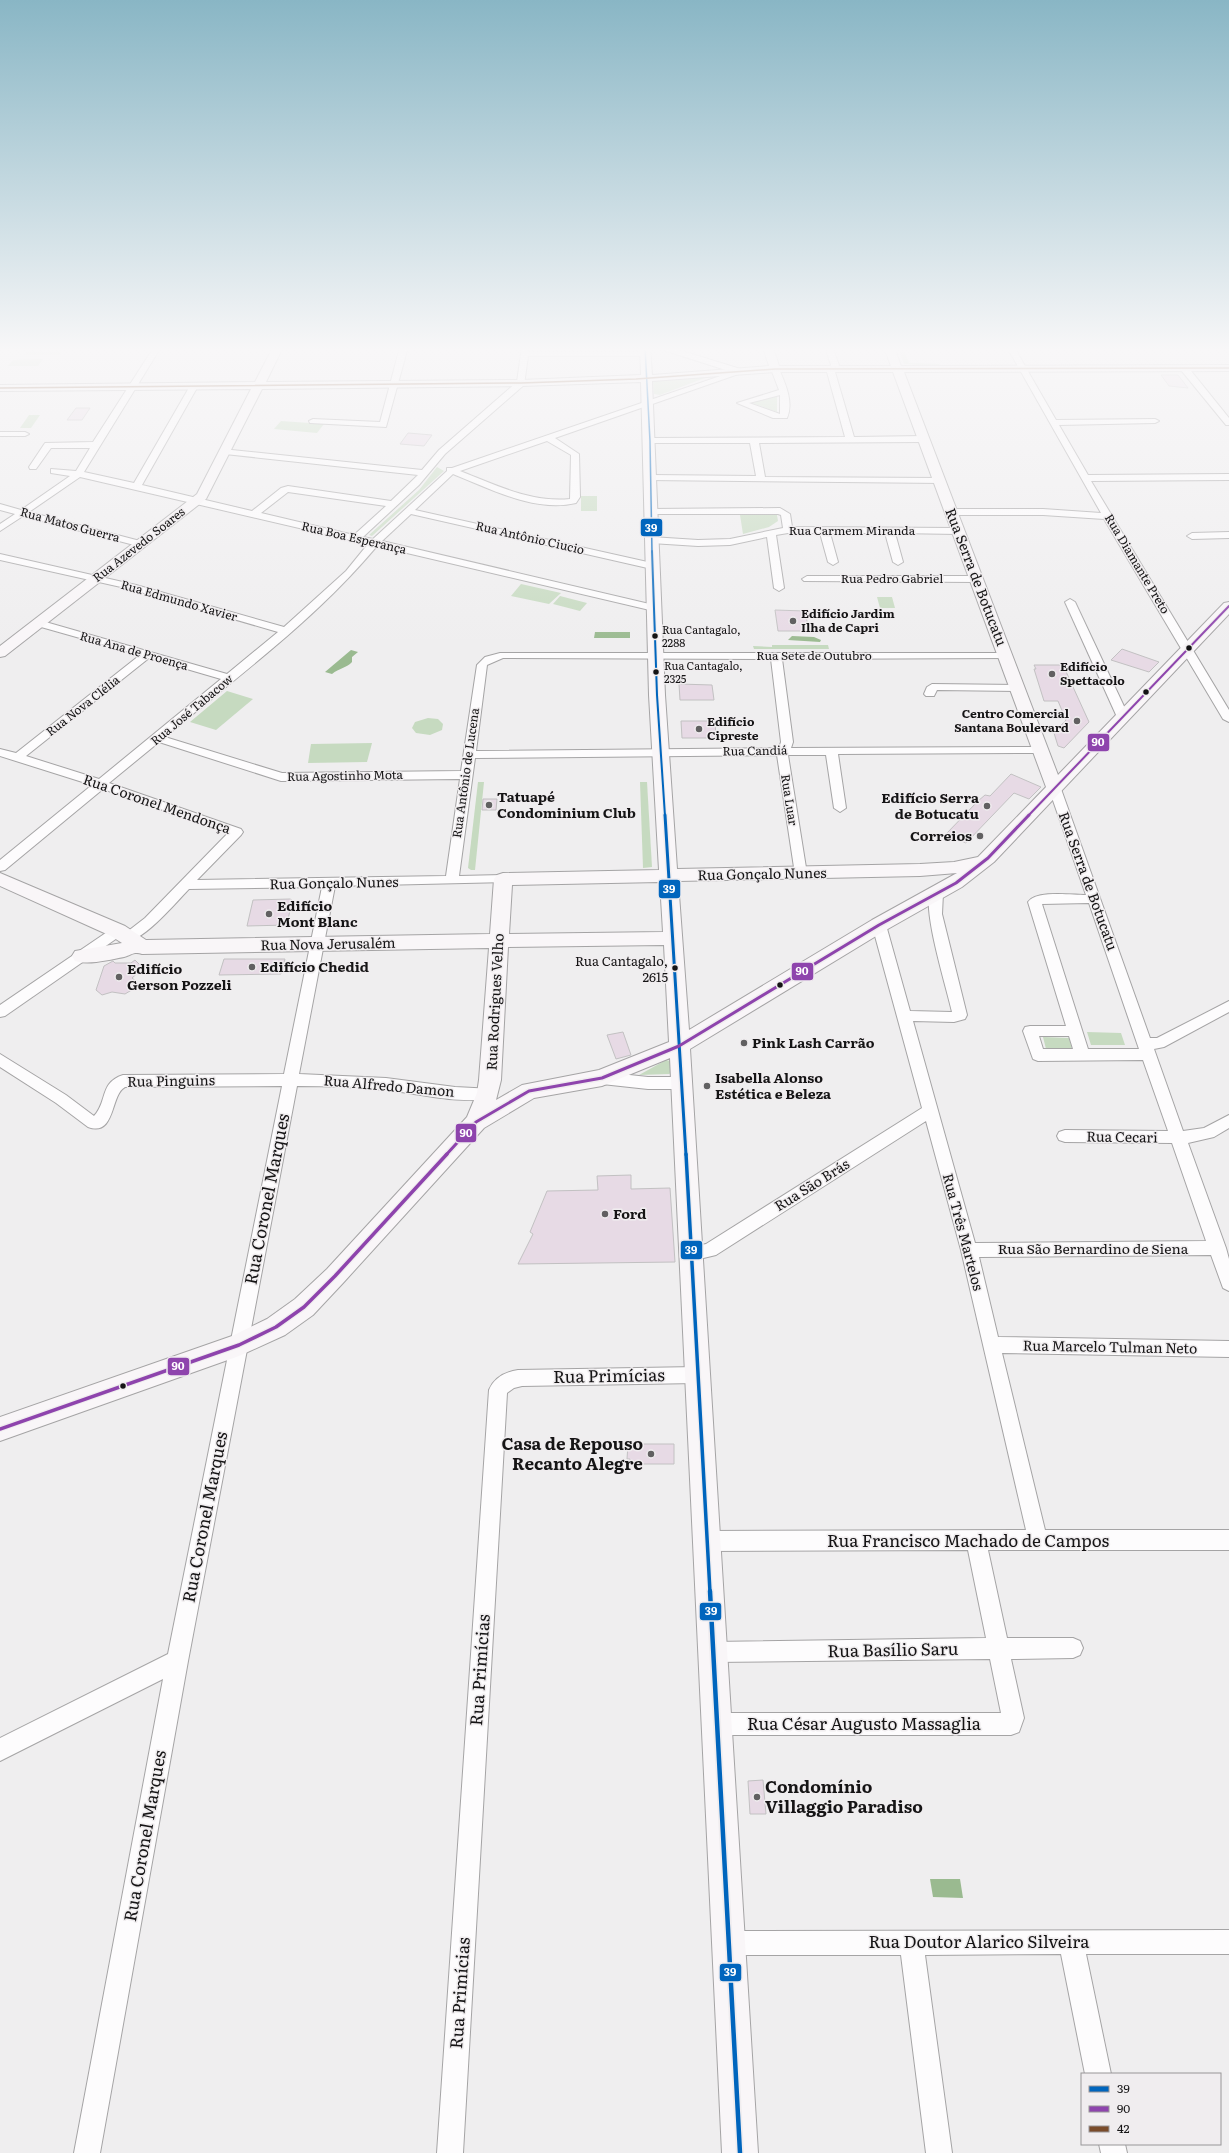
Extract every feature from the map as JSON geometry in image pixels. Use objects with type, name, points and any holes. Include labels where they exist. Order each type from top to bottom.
[{"type":"street","points":[[33,467],[46,447]]},
{"type":"street","points":[[0,528],[78,474],[94,447]]},
{"type":"street","points":[[136,487],[159,447]]},
{"type":"street","name":"Rua Azevedo Soares","points":[[0,653],[202,496],[228,447]]},
{"type":"street","points":[[356,538],[394,504],[425,473],[447,447]]},
{"type":"street","points":[[452,472],[521,447]]},
{"type":"street","points":[[434,461],[439,462],[452,472],[522,498],[555,503],[573,501],[576,497],[575,454],[564,447]]},
{"type":"street","points":[[650,447],[651,540],[655,655],[667,875],[682,1083],[740,2153]]},
{"type":"street","points":[[755,447],[761,479]]},
{"type":"street","name":"Rua Serra de Botucatu","points":[[927,447],[1018,688],[1095,899],[1229,1283]]},
{"type":"street","name":"Rua Diamante Preto","points":[[1068,447],[1107,516],[1229,719]]},
{"type":"street","points":[[226,451],[425,473]]},
{"type":"street","name":"Rua Boa Esperança","points":[[54,472],[78,474],[136,487],[654,608]]},
{"type":"street","name":"Rua José Tabacow","points":[[0,867],[286,631],[349,573],[374,543],[452,472]]},
{"type":"street","points":[[1086,478],[1229,477]]},
{"type":"street","points":[[651,478],[940,480]]},
{"type":"street","points":[[252,515],[284,490],[288,489],[394,504]]},
{"type":"street","name":"Rua Matos Guerra","points":[[0,507],[141,544]]},
{"type":"street","name":"Rua Antônio Ciucio","points":[[409,511],[652,566]]},
{"type":"street","points":[[651,512],[780,511],[784,514],[788,530]]},
{"type":"street","points":[[952,512],[1043,512],[1107,516]]},
{"type":"street","name":"Rua Carmem Miranda","points":[[651,540],[716,543],[730,542],[788,530],[958,531]]},
{"type":"street","points":[[824,530],[833,562]]},
{"type":"street","points":[[889,530],[898,562]]},
{"type":"street","points":[[771,534],[779,588]]},
{"type":"street","points":[[1192,536],[1229,535]]},
{"type":"street","name":"Rua Edmundo Xavier","points":[[0,556],[96,578],[286,631]]},
{"type":"street","name":"Rua Pedro Gabriel","points":[[807,579],[976,579]]},
{"type":"street","points":[[1070,602],[1123,717]]},
{"type":"street","points":[[489,1086],[529,1091],[602,1078],[679,1046],[879,925],[956,883],[988,858],[1229,606]]},
{"type":"street","name":"Rua Ana de Proença","points":[[38,623],[230,678]]},
{"type":"street","name":"Rua Nova Clélia","points":[[18,757],[147,655]]},
{"type":"street","name":"Rua Sete de Outubro","points":[[482,665],[486,660],[502,655],[1006,656]]},
{"type":"street","name":"Rua Luar","points":[[776,656],[787,742],[782,757],[801,874]]},
{"type":"street","name":"Rua Antônio de Lucena","points":[[452,880],[482,665]]},
{"type":"street","points":[[930,694],[932,687],[1018,688]]},
{"type":"street","name":"Rua Agostinho Mota","points":[[158,738],[281,777],[466,775]]},
{"type":"street","name":"Rua Candiá","points":[[469,754],[620,755],[784,750],[1041,750]]},
{"type":"street","points":[[831,750],[840,808]]},
{"type":"street","name":"Rua Coronel Mendonça","points":[[0,752],[101,784],[237,832],[150,921],[127,938]]},
{"type":"street","name":"Rua Gonçalo Nunes","points":[[184,885],[484,879],[503,883],[667,875],[801,874],[954,868],[988,858]]},
{"type":"street","points":[[904,1016],[954,1017],[960,1015],[935,914],[936,893],[933,880],[920,870]]},
{"type":"street","name":"Rua Nova Jerusalém","points":[[0,879],[127,938],[142,947],[672,938]]},
{"type":"street","name":"Rua Coronel Marques","points":[[87,2153],[177,1661],[329,883]]},
{"type":"street","name":"Rua Rodrigues Velho","points":[[476,1122],[489,1086],[503,883]]},
{"type":"street","points":[[1082,1055],[1035,902],[1040,899],[1095,899]]},
{"type":"street","name":"Rua Três Martelos","points":[[879,925],[969,1250],[1038,1541]]},
{"type":"street","points":[[0,1012],[82,956],[123,950],[127,938]]},
{"type":"street","points":[[1074,1031],[1030,1031],[1038,1055],[1082,1055],[1147,1049],[1229,1006]]},
{"type":"street","name":"Rua Pinguins","points":[[0,1060],[61,1099],[93,1123],[97,1122],[103,1115],[113,1088],[123,1081],[291,1080]]},
{"type":"street","points":[[602,1078],[648,1083],[682,1083]]},
{"type":"street","name":"Rua Alfredo Damon","points":[[291,1080],[370,1082],[449,1092],[489,1086]]},
{"type":"street","points":[[0,1429],[239,1345],[276,1327],[304,1307],[336,1276],[476,1122],[529,1091]]},
{"type":"street","name":"Rua São Brás","points":[[691,1254],[710,1250],[931,1110]]},
{"type":"street","name":"Rua Cecari","points":[[1065,1136],[1179,1138],[1200,1136],[1229,1121]]},
{"type":"street","name":"Rua São Bernardino de Siena","points":[[969,1250],[1218,1248]]},
{"type":"street","name":"Rua Marcelo Tulman Neto","points":[[992,1345],[1229,1349]]},
{"type":"street","name":"Rua Primícias","points":[[450,2153],[498,1390],[503,1383],[513,1378],[698,1375]]},
{"type":"street","name":"Rua Francisco Machado de Campos","points":[[706,1541],[1229,1540]]},
{"type":"street","points":[[976,1541],[998,1649]]},
{"type":"street","name":"Rua Basílio Saru","points":[[712,1652],[1074,1648]]},
{"type":"street","name":"Rua César Augusto Massaglia","points":[[716,1724],[1012,1723],[998,1649]]},
{"type":"street","points":[[0,1750],[177,1661]]},
{"type":"street","points":[[911,1942],[939,2153]]},
{"type":"street","points":[[1071,1942],[1098,2073]]},
{"type":"street","name":"Rua Doutor Alarico Silveira","points":[[729,1943],[1229,1942]]},
{"type":"shaded area","points":[[437,467],[444,471],[372,536],[369,535],[419,490]]},
{"type":"shaded area","points":[[581,496],[597,496],[597,511],[581,511]]},
{"type":"shaded area","points":[[740,515],[777,515],[778,521],[769,527],[743,534]]},
{"type":"shaded area","points":[[521,584],[561,593],[549,604],[511,596]]},
{"type":"shaded area","points":[[560,596],[587,603],[580,611],[553,604]]},
{"type":"shaded area","points":[[877,597],[892,597],[895,608],[880,608]]},
{"type":"shaded area","points":[[595,632],[630,632],[630,638],[594,638]]},
{"type":"shaded area","points":[[792,636],[814,637],[821,640],[820,642],[788,640]]},
{"type":"shaded area","points":[[772,645],[828,645],[829,649],[754,649],[753,646],[772,647]]},
{"type":"shaded area","points":[[351,650],[358,652],[352,657],[352,662],[350,664],[332,674],[325,672]]},
{"type":"shaded area","points":[[227,691],[253,699],[216,730],[190,722]]},
{"type":"shaded area","points":[[428,718],[438,719],[443,724],[442,730],[430,735],[416,733],[412,728],[415,722]]},
{"type":"shaded area","points":[[372,743],[367,762],[308,763],[311,744]]},
{"type":"shaded area","points":[[478,782],[484,782],[475,870],[471,870],[468,868]]},
{"type":"shaded area","points":[[640,782],[647,782],[652,867],[643,868]]},
{"type":"shaded area","points":[[1087,1032],[1121,1033],[1125,1045],[1091,1045]]},
{"type":"shaded area","points":[[1043,1037],[1069,1038],[1072,1049],[1046,1049]]},
{"type":"shaded area","points":[[666,1060],[670,1061],[671,1073],[639,1075]]},
{"type":"shaded area","points":[[930,1879],[960,1879],[963,1898],[933,1897]]},
{"type":"building","name":"Edifício Jardim Ilha de Capri","points":[[775,610],[805,611],[809,631],[778,631]]},
{"type":"building","points":[[1122,649],[1159,662],[1149,672],[1111,660]]},
{"type":"building","points":[[1034,665],[1063,665],[1089,722],[1064,748],[1058,746],[1054,733],[1066,720],[1058,701],[1044,701]]},
{"type":"building","points":[[679,684],[712,685],[714,700],[680,700]]},
{"type":"building","name":"Edifício Cipreste","points":[[681,721],[715,721],[716,738],[682,738]]},
{"type":"building","points":[[1011,774],[1041,787],[1029,799],[1014,793],[966,843],[946,834],[978,801],[985,795],[990,796]]},
{"type":"building","name":"Tatuapé Condominium Club","points":[[483,799],[497,799],[496,810],[482,810]]},
{"type":"building","name":"Edifício Mont Blanc","points":[[253,900],[292,900],[287,925],[247,926]]},
{"type":"building","name":"Edifício Chedid","points":[[224,959],[285,959],[281,974],[219,975]]},
{"type":"building","name":"Edifício Gerson Pozzeli","points":[[135,960],[141,966],[140,971],[132,978],[137,982],[135,988],[125,994],[112,992],[102,995],[96,990],[104,966],[113,961],[115,963],[131,963]]},
{"type":"building","points":[[623,1032],[631,1055],[616,1059],[607,1035]]},
{"type":"building","name":"Ford","points":[[631,1175],[631,1189],[670,1188],[675,1262],[518,1264],[533,1234],[530,1232],[547,1191],[598,1190],[597,1176]]},
{"type":"building","name":"Casa de Repouso Recanto Alegre","points":[[628,1444],[674,1444],[674,1464],[630,1464],[630,1459],[627,1459]]},
{"type":"building","name":"Condomínio Villaggio Paradiso","points":[[763,1780],[766,1814],[750,1814],[748,1781]]},
{"type":"transit line","name":"39","points":[[650,447],[652,566],[657,695],[682,1083],[740,2153]]},
{"type":"transit line","name":"90","points":[[0,1429],[239,1345],[276,1327],[304,1307],[335,1276],[476,1122],[529,1091],[602,1078],[679,1046],[879,925],[956,883],[988,858],[1229,606]]},
{"type":"place","name":"Edifício Jardim Ilha de Capri","points":[[793,621]]},
{"type":"place","name":"Rua Cantagalo, 2288","points":[[655,636]]},
{"type":"place","name":"Rua Cantagalo, 2325","points":[[656,672]]},
{"type":"place","name":"Edifício Spettacolo","points":[[1052,674]]},
{"type":"place","name":"Centro Comercial Santana Boulevard","points":[[1077,721]]},
{"type":"place","name":"Edifício Cipreste","points":[[699,729]]},
{"type":"place","name":"Tatuapé Condominium Club","points":[[489,805]]},
{"type":"place","name":"Edifício Serra de Botucatu","points":[[987,806]]},
{"type":"place","name":"Correios","points":[[980,836]]},
{"type":"place","name":"Edifício Mont Blanc","points":[[269,914]]},
{"type":"place","name":"Edifício Chedid","points":[[252,967]]},
{"type":"place","name":"Rua Cantagalo, 2615","points":[[675,968]]},
{"type":"place","name":"Edifício Gerson Pozzeli","points":[[119,977]]},
{"type":"place","name":"Pink Lash Carrão","points":[[744,1043]]},
{"type":"place","name":"Isabella Alonso Estética e Beleza","points":[[707,1086]]},
{"type":"place","name":"Ford","points":[[605,1214]]},
{"type":"place","name":"Casa de Repouso Recanto Alegre","points":[[651,1454]]},
{"type":"place","name":"Condomínio Villaggio Paradiso","points":[[757,1797]]}]
